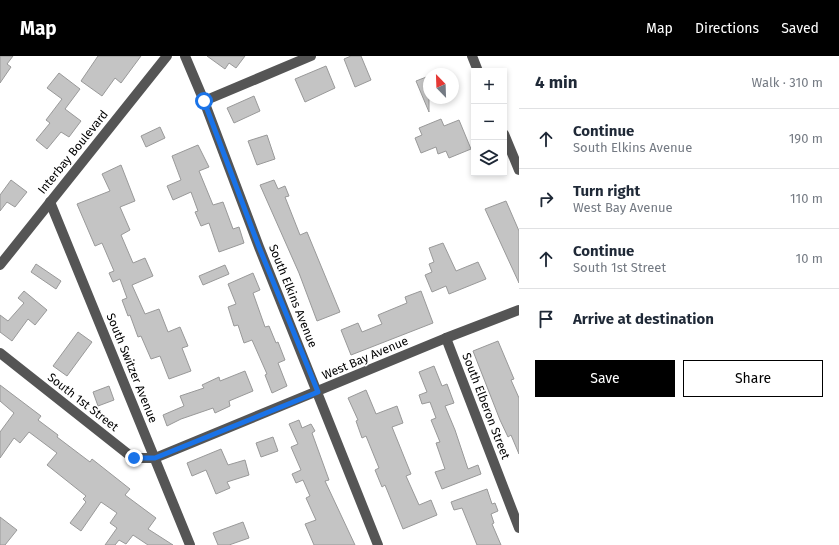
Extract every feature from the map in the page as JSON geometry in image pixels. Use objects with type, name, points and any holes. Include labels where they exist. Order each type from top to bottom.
[{"type":"street","name":"Interbay Boulevard","points":[[0,265],[167,56]]},
{"type":"street","name":"South Elkins Avenue","points":[[185,56],[204,101],[259,247],[378,545]]},
{"type":"street","points":[[204,101],[311,56]]},
{"type":"street","points":[[472,56],[477,68]]},
{"type":"street","points":[[506,140],[519,170]]},
{"type":"street","name":"South Switzer Avenue","points":[[50,202],[190,545]]},
{"type":"street","name":"West Bay Avenue","points":[[155,458],[446,338],[519,310]]},
{"type":"street","name":"South Elberon Street","points":[[446,338],[519,528]]},
{"type":"street","name":"South 1st Street","points":[[0,353],[134,458],[155,458]]},
{"type":"building","points":[[0,56],[13,56],[7,64],[11,67],[0,83]]},
{"type":"building","points":[[98,56],[141,56],[121,83],[115,78],[102,96],[81,81]]},
{"type":"building","points":[[207,56],[245,56],[236,68],[229,63],[225,69]]},
{"type":"building","points":[[351,56],[361,56],[371,80],[355,87],[344,59]]},
{"type":"building","points":[[326,66],[335,88],[305,102],[295,79]]},
{"type":"building","points":[[59,73],[80,89],[65,109],[81,121],[69,137],[61,132],[47,149],[36,140],[50,123],[46,120],[62,99],[47,88]]},
{"type":"building","points":[[423,78],[423,98],[416,81]]},
{"type":"building","points":[[254,96],[260,111],[234,123],[227,108]]},
{"type":"building","points":[[426,104],[429,104],[429,112]]},
{"type":"building","points":[[441,119],[444,126],[459,120],[471,149],[449,158],[446,151],[438,154],[436,147],[421,153],[415,138],[422,135],[419,128]]},
{"type":"building","points":[[160,127],[165,138],[146,147],[141,136]]},
{"type":"building","points":[[267,135],[275,159],[257,165],[248,141]]},
{"type":"building","points":[[198,145],[209,167],[199,171],[213,205],[223,202],[233,229],[239,227],[244,243],[219,252],[209,223],[201,226],[195,212],[198,211],[191,192],[173,200],[167,186],[181,180],[172,156]]},
{"type":"building","points":[[121,165],[135,201],[120,207],[130,230],[121,235],[133,263],[145,258],[153,276],[132,285],[145,314],[159,309],[168,332],[180,327],[188,346],[182,348],[191,371],[169,379],[160,356],[151,359],[141,336],[138,337],[130,315],[128,316],[122,300],[127,298],[120,279],[113,282],[109,273],[114,271],[102,243],[95,246],[77,204],[110,191],[102,174]]},
{"type":"building","points":[[11,180],[27,192],[15,207],[7,202],[0,211],[0,195]]},
{"type":"building","points":[[274,180],[278,189],[285,186],[289,196],[285,197],[300,235],[307,232],[340,312],[317,321],[299,273],[260,185]]},
{"type":"building","points":[[506,201],[519,231],[519,283],[485,209]]},
{"type":"building","points":[[443,243],[456,271],[478,262],[486,279],[449,294],[446,286],[432,292],[425,275],[432,272],[429,264],[434,262],[429,248]]},
{"type":"building","points":[[36,264],[61,281],[56,289],[31,272]]},
{"type":"building","points":[[225,265],[229,274],[203,285],[199,276]]},
{"type":"building","points":[[253,273],[260,290],[253,293],[265,327],[269,326],[276,343],[278,342],[285,360],[278,363],[287,386],[272,393],[265,375],[267,374],[252,340],[244,343],[238,325],[234,326],[228,307],[236,304],[228,284]]},
{"type":"building","points":[[24,291],[47,310],[35,325],[28,319],[12,341],[0,332],[0,315],[8,321],[24,303],[18,298]]},
{"type":"building","points":[[421,291],[433,323],[351,355],[341,330],[358,323],[362,332],[382,324],[378,315],[407,303],[405,297]]},
{"type":"building","points":[[78,332],[92,342],[67,376],[53,366]]},
{"type":"building","points":[[498,341],[514,379],[511,380],[519,398],[519,454],[511,435],[508,437],[500,420],[473,351]]},
{"type":"building","points":[[434,366],[442,386],[447,384],[454,403],[445,406],[468,469],[478,465],[481,474],[442,489],[435,472],[445,469],[436,443],[440,442],[431,420],[436,418],[430,402],[422,404],[419,395],[427,392],[419,372]]},
{"type":"building","points":[[245,371],[253,391],[229,401],[230,406],[215,413],[213,408],[181,419],[167,426],[163,415],[184,406],[180,396],[204,388],[202,385],[219,377],[220,381]]},
{"type":"building","points":[[0,385],[41,416],[38,420],[58,435],[57,437],[90,462],[92,459],[130,489],[125,495],[156,518],[148,529],[173,545],[148,545],[133,535],[126,544],[119,540],[115,545],[105,545],[117,528],[110,523],[117,513],[101,502],[81,531],[70,523],[86,502],[83,499],[86,496],[47,465],[57,453],[29,432],[20,443],[14,438],[0,458],[0,432],[14,413],[0,401]]},
{"type":"building","points":[[109,386],[114,400],[98,406],[93,392]]},
{"type":"building","points":[[366,390],[376,414],[397,406],[403,423],[392,427],[411,474],[406,476],[419,505],[431,500],[437,515],[403,529],[385,485],[382,487],[375,470],[379,468],[366,436],[362,438],[356,421],[358,420],[348,398]]},
{"type":"building","points":[[299,420],[302,428],[311,424],[315,431],[312,433],[329,480],[325,481],[355,545],[314,545],[305,524],[316,520],[306,498],[310,496],[303,480],[296,483],[292,474],[301,470],[291,447],[298,444],[289,424]]},
{"type":"building","points":[[273,437],[278,451],[261,457],[256,443]]},
{"type":"building","points":[[221,449],[228,465],[245,460],[249,475],[227,482],[230,488],[216,494],[206,470],[192,476],[187,463]]},
{"type":"building","points":[[487,489],[492,504],[495,503],[498,511],[491,514],[494,523],[492,524],[501,545],[477,545],[462,508],[454,510],[451,502]]},
{"type":"building","points":[[0,517],[17,530],[5,545],[0,545]]},
{"type":"building","points":[[243,522],[249,538],[229,545],[218,545],[213,533]]},
{"type":"route","points":[[134,458],[155,458],[318,392],[259,247],[204,101]]}]
